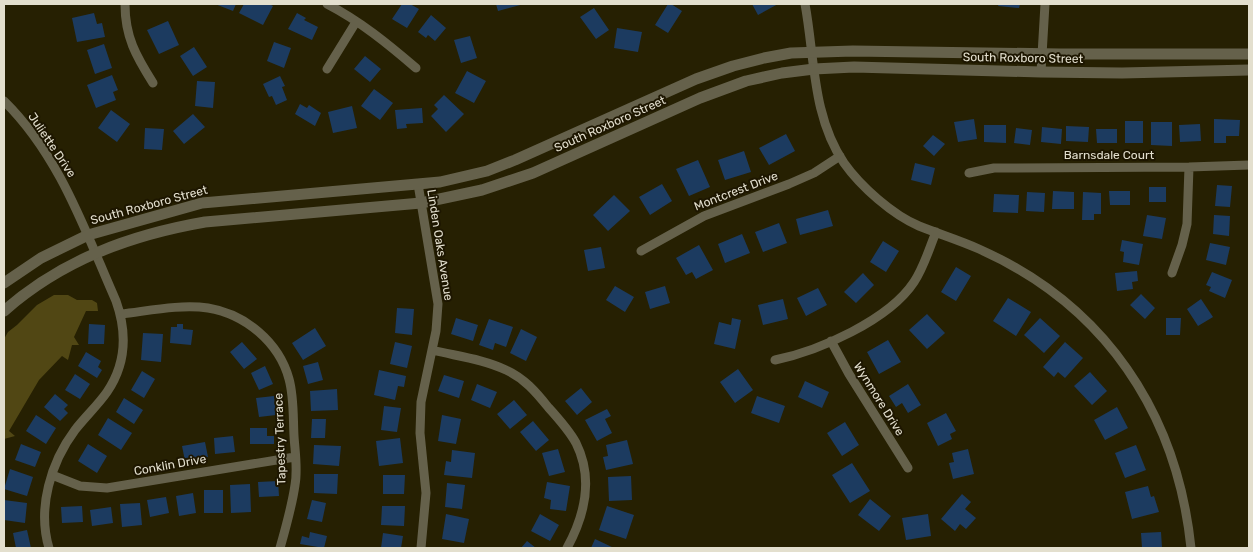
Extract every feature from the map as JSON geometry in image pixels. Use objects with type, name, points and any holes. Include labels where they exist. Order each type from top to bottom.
[{"type":"street","points":[[125,4],[126,21],[132,46],[153,83]]},
{"type":"street","points":[[327,4],[386,43],[416,68]]},
{"type":"street","points":[[805,4],[818,99],[826,129],[840,156],[865,189],[886,205],[917,225],[1004,261],[1050,290],[1088,322],[1114,351],[1146,399],[1161,427],[1170,450],[1182,488],[1191,548]]},
{"type":"street","points":[[1041,72],[1045,4]]},
{"type":"street","points":[[327,69],[356,22]]},
{"type":"street","name":"South Roxboro Street","points":[[4,283],[41,258],[88,235],[202,203],[440,182],[478,173],[515,160],[696,79],[733,66],[764,58],[812,52],[1249,54]]},
{"type":"street","name":"South Roxboro Street","points":[[4,310],[42,281],[71,264],[94,252],[138,237],[177,226],[205,222],[421,203],[482,190],[533,173],[700,98],[746,81],[782,73],[854,67],[1041,72],[1249,70]]},
{"type":"street","name":"Juliette Drive","points":[[4,101],[36,140],[57,171],[88,235],[121,314],[124,334],[124,348],[115,379],[64,446],[52,474],[47,493],[45,514],[49,548]]},
{"type":"street","name":"Montcrest Drive","points":[[641,251],[704,216],[814,173],[840,156]]},
{"type":"street","name":"Barnsdale Court","points":[[969,173],[1002,168],[1249,165]]},
{"type":"street","points":[[1172,273],[1182,245],[1186,224],[1189,167]]},
{"type":"street","name":"Linden Oaks Avenue","points":[[418,184],[438,304],[438,321],[421,402],[420,433],[426,493],[421,548]]},
{"type":"street","points":[[775,360],[831,341],[880,315],[902,296],[921,269],[936,232]]},
{"type":"street","name":"Tapestry Terrace","points":[[121,314],[183,308],[207,308],[236,316],[251,325],[264,336],[277,352],[287,373],[292,395],[296,484],[280,548]]},
{"type":"street","name":"Wynmore Drive","points":[[831,341],[849,374],[908,468]]},
{"type":"street","points":[[432,350],[490,364],[514,374],[538,394],[576,442],[583,459],[587,485],[584,507],[577,531],[567,548]]},
{"type":"street","name":"Conklin Drive","points":[[52,474],[80,486],[107,488],[295,457]]},
{"type":"shaded area","points":[[54,295],[68,295],[77,300],[92,300],[97,303],[98,311],[86,311],[74,337],[79,345],[72,345],[68,360],[62,356],[39,380],[9,431],[15,436],[4,439],[4,339],[8,332],[37,305]]},
{"type":"building","points":[[215,4],[236,4],[233,11]]},
{"type":"building","points":[[244,4],[269,4],[273,6],[263,25],[239,13]]},
{"type":"building","points":[[402,4],[410,4],[419,9],[407,28],[392,19]]},
{"type":"building","points":[[496,4],[524,4],[498,11]]},
{"type":"building","points":[[668,4],[682,11],[668,33],[655,25]]},
{"type":"building","points":[[752,4],[778,4],[758,15]]},
{"type":"building","points":[[999,4],[1020,4],[1019,8],[998,6]]},
{"type":"building","points":[[594,8],[609,30],[596,39],[580,17]]},
{"type":"building","points":[[94,13],[97,24],[102,23],[105,37],[77,42],[72,18]]},
{"type":"building","points":[[297,13],[306,18],[304,20],[318,27],[312,40],[288,29]]},
{"type":"building","points":[[431,15],[446,28],[435,41],[428,35],[426,38],[418,32]]},
{"type":"building","points":[[168,21],[179,45],[159,54],[147,30]]},
{"type":"building","points":[[617,28],[642,32],[638,52],[614,48]]},
{"type":"building","points":[[470,36],[477,58],[461,63],[454,40]]},
{"type":"building","points":[[274,42],[291,48],[284,68],[267,61]]},
{"type":"building","points":[[104,44],[112,68],[95,74],[87,50]]},
{"type":"building","points":[[194,47],[207,67],[193,76],[180,56]]},
{"type":"building","points":[[365,56],[381,69],[370,82],[354,69]]},
{"type":"building","points":[[467,71],[486,81],[474,103],[455,93]]},
{"type":"building","points":[[112,75],[118,90],[113,92],[116,100],[96,108],[87,85]]},
{"type":"building","points":[[280,76],[285,86],[282,87],[287,100],[276,105],[272,96],[269,97],[263,84]]},
{"type":"building","points":[[197,81],[215,82],[213,108],[195,106]]},
{"type":"building","points":[[374,89],[393,103],[380,120],[361,106]]},
{"type":"building","points":[[444,95],[464,114],[446,132],[431,116],[438,109],[434,105]]},
{"type":"building","points":[[300,104],[307,108],[309,105],[321,113],[315,126],[295,114]]},
{"type":"building","points":[[352,106],[357,128],[333,133],[328,112]]},
{"type":"building","points":[[422,108],[423,123],[406,124],[407,128],[397,129],[395,110]]},
{"type":"building","points":[[111,110],[130,124],[117,142],[98,128]]},
{"type":"building","points":[[193,114],[205,127],[184,144],[173,131]]},
{"type":"building","points":[[974,119],[977,139],[958,142],[954,122]]},
{"type":"building","points":[[1214,119],[1240,120],[1239,136],[1226,136],[1226,143],[1214,143]]},
{"type":"building","points":[[1125,121],[1143,121],[1143,143],[1125,143]]},
{"type":"building","points":[[1151,122],[1172,122],[1172,146],[1151,145]]},
{"type":"building","points":[[1200,124],[1201,141],[1180,142],[1179,125]]},
{"type":"building","points":[[984,125],[1006,125],[1006,143],[984,142]]},
{"type":"building","points":[[1066,126],[1089,127],[1088,142],[1066,141]]},
{"type":"building","points":[[1042,127],[1062,129],[1061,144],[1041,142]]},
{"type":"building","points":[[145,128],[164,129],[162,150],[144,149]]},
{"type":"building","points":[[1016,128],[1032,130],[1030,145],[1014,143]]},
{"type":"building","points":[[1096,129],[1117,129],[1117,143],[1097,143]]},
{"type":"building","points":[[786,134],[795,151],[769,165],[759,148]]},
{"type":"building","points":[[933,135],[945,144],[934,156],[923,146]]},
{"type":"building","points":[[744,151],[751,172],[725,180],[718,160]]},
{"type":"building","points":[[698,160],[710,187],[689,196],[676,169]]},
{"type":"building","points":[[915,163],[935,168],[931,185],[911,180]]},
{"type":"building","points":[[662,184],[672,201],[650,215],[639,197]]},
{"type":"building","points":[[1217,185],[1232,186],[1230,207],[1215,206]]},
{"type":"building","points":[[1149,187],[1166,187],[1166,202],[1149,202]]},
{"type":"building","points":[[1053,191],[1074,192],[1074,209],[1052,209]]},
{"type":"building","points":[[1109,191],[1130,191],[1130,205],[1110,205]]},
{"type":"building","points":[[1027,192],[1045,193],[1044,212],[1026,211]]},
{"type":"building","points":[[1083,192],[1101,193],[1101,214],[1094,214],[1094,220],[1082,220]]},
{"type":"building","points":[[994,194],[1019,195],[1018,213],[993,212]]},
{"type":"building","points":[[614,195],[630,211],[608,231],[593,215]]},
{"type":"building","points":[[828,210],[833,226],[800,235],[796,219]]},
{"type":"building","points":[[1147,215],[1166,218],[1162,239],[1143,236]]},
{"type":"building","points":[[1214,215],[1230,216],[1229,236],[1213,234]]},
{"type":"building","points":[[779,223],[787,243],[763,252],[755,232]]},
{"type":"building","points":[[742,234],[750,253],[725,263],[718,244]]},
{"type":"building","points":[[1122,240],[1143,244],[1139,265],[1123,262],[1124,252],[1120,251]]},
{"type":"building","points":[[883,241],[899,251],[886,272],[870,262]]},
{"type":"building","points":[[1210,243],[1230,247],[1226,265],[1206,260]]},
{"type":"building","points":[[699,245],[713,270],[696,279],[692,272],[686,275],[676,258]]},
{"type":"building","points":[[601,247],[605,268],[588,271],[584,250]]},
{"type":"building","points":[[956,267],[971,276],[956,301],[941,292]]},
{"type":"building","points":[[1137,271],[1138,281],[1132,282],[1133,289],[1117,291],[1115,273]]},
{"type":"building","points":[[1212,272],[1232,280],[1225,298],[1209,291],[1211,287],[1206,285]]},
{"type":"building","points":[[863,273],[874,285],[856,303],[844,292]]},
{"type":"building","points":[[615,286],[634,297],[625,312],[606,300]]},
{"type":"building","points":[[665,286],[670,303],[650,309],[645,292]]},
{"type":"building","points":[[818,288],[827,305],[806,316],[797,298]]},
{"type":"building","points":[[1141,294],[1155,308],[1145,319],[1130,305]]},
{"type":"building","points":[[1008,298],[1031,312],[1016,336],[993,321]]},
{"type":"building","points":[[783,299],[788,319],[763,325],[758,305]]},
{"type":"building","points":[[1201,299],[1213,317],[1198,326],[1187,309]]},
{"type":"building","points":[[397,308],[414,309],[412,335],[395,333]]},
{"type":"building","points":[[927,314],[945,333],[927,349],[909,330]]},
{"type":"building","points":[[456,318],[478,325],[473,341],[451,334]]},
{"type":"building","points":[[732,318],[741,320],[735,349],[714,344],[719,322],[731,325]]},
{"type":"building","points":[[1040,318],[1060,336],[1044,353],[1024,335]]},
{"type":"building","points":[[1166,318],[1181,318],[1180,335],[1166,335]]},
{"type":"building","points":[[489,319],[513,327],[506,347],[495,343],[493,350],[479,345]]},
{"type":"building","points":[[89,324],[105,325],[104,344],[88,344]]},
{"type":"building","points":[[177,324],[183,324],[183,329],[193,330],[191,345],[170,343],[171,327],[177,327]]},
{"type":"building","points":[[315,328],[326,346],[303,360],[292,343]]},
{"type":"building","points":[[521,329],[537,337],[526,361],[510,353]]},
{"type":"building","points":[[143,333],[163,334],[161,362],[141,360]]},
{"type":"building","points":[[888,340],[901,362],[879,374],[867,352]]},
{"type":"building","points":[[242,342],[257,359],[244,369],[230,352]]},
{"type":"building","points":[[395,342],[412,346],[407,368],[390,364]]},
{"type":"building","points":[[1065,342],[1083,358],[1065,378],[1058,372],[1054,377],[1043,367]]},
{"type":"building","points":[[86,352],[101,361],[98,367],[102,370],[97,378],[78,366]]},
{"type":"building","points":[[318,362],[323,380],[308,384],[303,366]]},
{"type":"building","points":[[265,366],[273,384],[259,390],[251,373]]},
{"type":"building","points":[[738,369],[753,390],[735,403],[720,382]]},
{"type":"building","points":[[379,370],[406,376],[404,387],[398,386],[395,400],[374,395]]},
{"type":"building","points":[[142,371],[155,379],[144,398],[131,390]]},
{"type":"building","points":[[1090,372],[1107,391],[1092,405],[1074,386]]},
{"type":"building","points":[[75,374],[90,384],[80,399],[65,390]]},
{"type":"building","points":[[444,375],[464,381],[459,398],[438,391]]},
{"type":"building","points":[[805,381],[829,392],[822,408],[798,397]]},
{"type":"building","points":[[477,384],[497,392],[490,408],[471,400]]},
{"type":"building","points":[[908,384],[921,405],[908,413],[902,403],[896,407],[889,396]]},
{"type":"building","points":[[581,388],[592,402],[577,415],[565,401]]},
{"type":"building","points":[[337,389],[338,410],[311,411],[310,391]]},
{"type":"building","points":[[55,394],[68,405],[64,409],[68,413],[60,421],[44,407]]},
{"type":"building","points":[[274,396],[276,415],[259,417],[256,398]]},
{"type":"building","points":[[757,396],[785,406],[779,423],[751,413]]},
{"type":"building","points":[[124,398],[143,410],[134,424],[116,412]]},
{"type":"building","points":[[514,400],[527,415],[510,429],[497,414]]},
{"type":"building","points":[[384,406],[401,408],[397,432],[381,430]]},
{"type":"building","points":[[1117,407],[1128,428],[1105,440],[1094,420]]},
{"type":"building","points":[[607,409],[611,416],[605,419],[612,433],[597,441],[585,420]]},
{"type":"building","points":[[946,413],[956,431],[950,434],[952,439],[938,446],[927,423]]},
{"type":"building","points":[[36,415],[56,428],[46,444],[26,431]]},
{"type":"building","points":[[442,415],[461,419],[456,444],[438,441]]},
{"type":"building","points":[[108,418],[132,433],[121,450],[98,435]]},
{"type":"building","points":[[312,419],[326,419],[325,438],[311,438]]},
{"type":"building","points":[[533,421],[549,440],[536,451],[520,432]]},
{"type":"building","points":[[845,422],[859,445],[842,456],[827,433]]},
{"type":"building","points":[[250,428],[267,428],[267,436],[274,436],[274,444],[250,444]]},
{"type":"building","points":[[233,436],[235,452],[215,454],[214,438]]},
{"type":"building","points":[[400,438],[403,463],[379,466],[376,441]]},
{"type":"building","points":[[627,440],[633,464],[606,470],[603,457],[608,456],[606,445]]},
{"type":"building","points":[[205,442],[208,457],[185,461],[182,446]]},
{"type":"building","points":[[21,444],[41,452],[35,467],[15,460]]},
{"type":"building","points":[[88,444],[107,456],[97,473],[78,461]]},
{"type":"building","points":[[314,445],[341,446],[339,466],[313,464]]},
{"type":"building","points":[[1136,445],[1146,470],[1125,478],[1115,453]]},
{"type":"building","points":[[558,449],[565,472],[549,476],[542,453]]},
{"type":"building","points":[[968,449],[974,474],[953,479],[949,463],[954,462],[952,453]]},
{"type":"building","points":[[452,450],[475,453],[472,478],[444,475],[446,461],[451,462]]},
{"type":"building","points":[[852,463],[870,491],[850,503],[832,475]]},
{"type":"building","points":[[10,469],[33,477],[27,496],[4,489]]},
{"type":"building","points":[[314,474],[338,474],[337,494],[314,493]]},
{"type":"building","points":[[383,475],[405,475],[404,494],[383,494]]},
{"type":"building","points":[[631,476],[632,500],[609,501],[608,477]]},
{"type":"building","points":[[278,481],[279,496],[259,497],[258,482]]},
{"type":"building","points":[[547,482],[570,486],[566,511],[550,509],[551,500],[544,498]]},
{"type":"building","points":[[447,483],[465,485],[462,509],[445,507]]},
{"type":"building","points":[[250,484],[251,512],[231,513],[230,485]]},
{"type":"building","points":[[1148,486],[1151,497],[1154,496],[1159,512],[1132,519],[1125,492]]},
{"type":"building","points":[[204,490],[223,490],[223,513],[204,513]]},
{"type":"building","points":[[193,493],[196,513],[179,516],[176,496]]},
{"type":"building","points":[[962,494],[971,502],[965,509],[976,518],[966,529],[960,524],[955,531],[941,519]]},
{"type":"building","points":[[166,497],[169,513],[150,517],[147,500]]},
{"type":"building","points":[[870,499],[891,516],[879,531],[858,515]]},
{"type":"building","points":[[4,500],[27,503],[25,523],[4,520]]},
{"type":"building","points":[[312,500],[326,503],[322,522],[307,519]]},
{"type":"building","points":[[140,503],[142,525],[122,527],[120,504]]},
{"type":"building","points":[[82,506],[83,522],[62,523],[61,507]]},
{"type":"building","points":[[382,506],[405,506],[404,526],[381,525]]},
{"type":"building","points":[[607,506],[634,515],[626,539],[599,530]]},
{"type":"building","points":[[111,507],[113,523],[92,526],[90,510]]},
{"type":"building","points":[[446,514],[469,519],[464,543],[442,539]]},
{"type":"building","points":[[540,514],[559,525],[550,541],[531,531]]},
{"type":"building","points":[[928,514],[931,536],[906,540],[902,518]]},
{"type":"building","points":[[27,530],[31,548],[16,548],[13,533]]},
{"type":"building","points":[[310,532],[327,536],[324,548],[300,544],[302,536],[309,538]]},
{"type":"building","points":[[1161,532],[1162,548],[1142,548],[1141,533]]},
{"type":"building","points":[[383,533],[403,536],[401,548],[381,548]]},
{"type":"building","points":[[595,539],[614,548],[591,548]]},
{"type":"building","points":[[527,541],[536,548],[521,548]]}]
